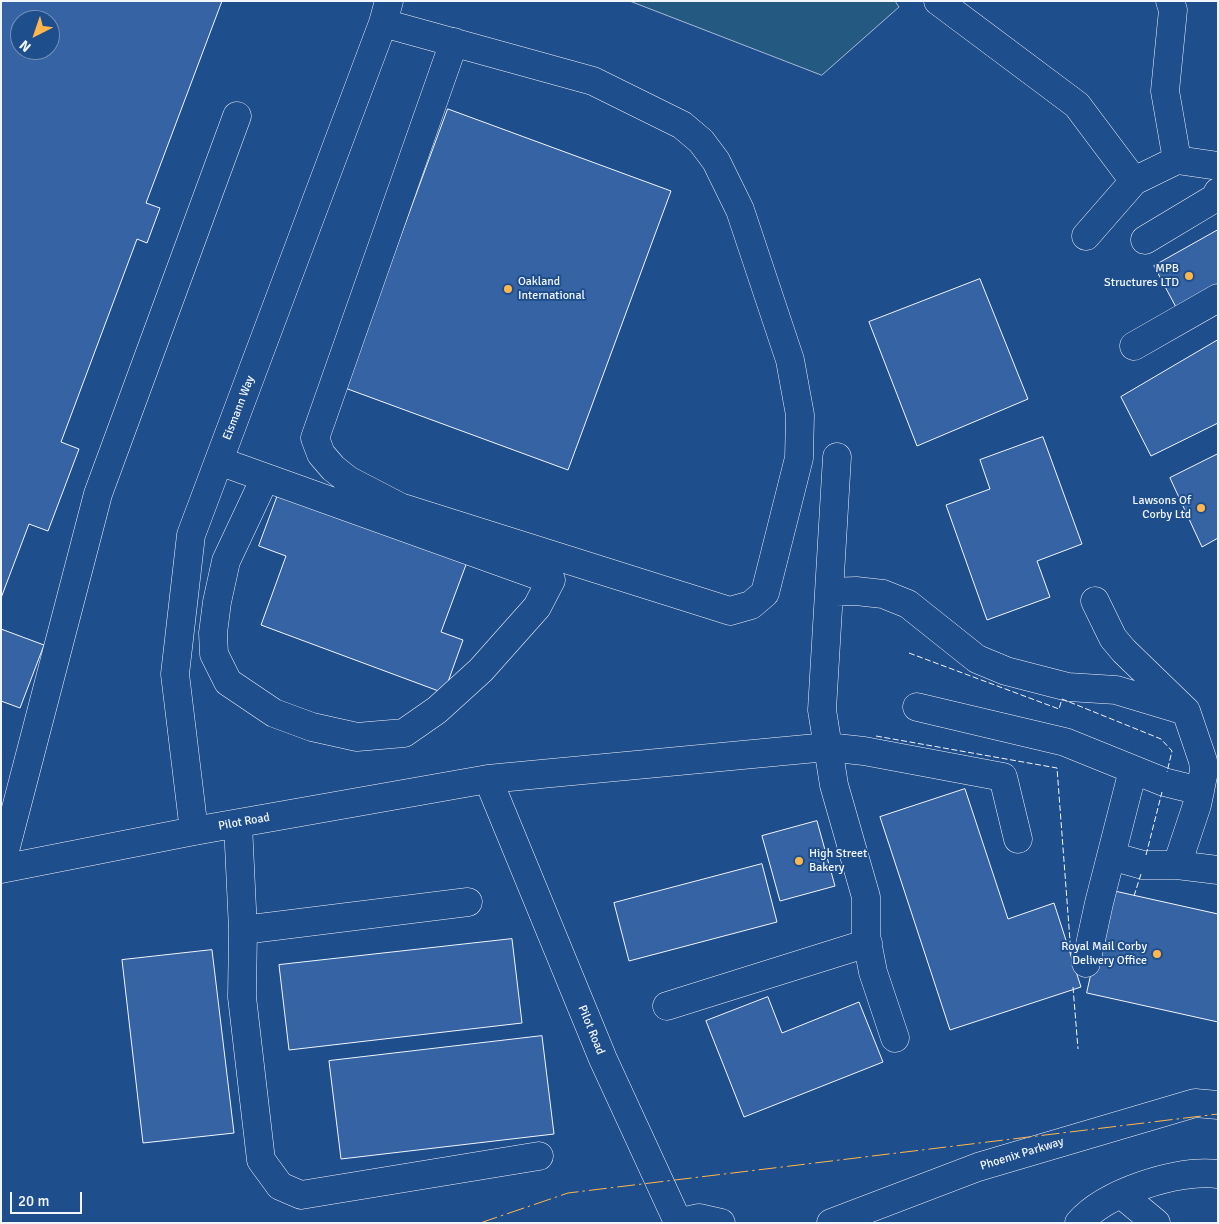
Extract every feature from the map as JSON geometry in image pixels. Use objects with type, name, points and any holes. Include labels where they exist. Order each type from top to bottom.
[{"type":"street","points":[[938,1],[1077,105],[1134,182]]},
{"type":"street","points":[[1170,1],[1174,10],[1165,91],[1177,160]]},
{"type":"street","points":[[386,12],[454,42],[593,81],[682,125],[701,141],[716,161],[740,210],[790,360],[800,415],[799,458],[768,583],[765,593],[751,605],[730,611],[400,506],[348,480],[333,468],[316,446],[315,438],[454,42]]},
{"type":"street","name":"Eismann Way","points":[[194,831],[175,674],[191,536],[386,12]]},
{"type":"street","points":[[1,868],[98,494],[237,116]]},
{"type":"street","points":[[1086,236],[1134,182],[1177,160],[1218,166]]},
{"type":"street","points":[[1145,240],[1215,198],[1218,192]]},
{"type":"street","points":[[1134,346],[1218,298]]},
{"type":"street","points":[[837,457],[822,710],[826,747],[834,785],[866,897],[868,943],[873,972],[895,1038]]},
{"type":"street","points":[[219,461],[551,580],[537,608],[481,670],[436,710],[404,733],[357,738],[312,727],[274,713],[228,682],[214,654],[213,633],[217,602],[226,561],[265,478]]},
{"type":"street","points":[[829,592],[856,591],[883,594],[908,604],[977,659],[1006,671],[1068,687],[1116,690],[1186,710]]},
{"type":"street","points":[[1095,601],[1113,638],[1124,652],[1186,710],[1203,761],[1205,794],[1181,854]]},
{"type":"street","points":[[917,707],[1065,742],[1164,782],[1205,794]]},
{"type":"street","name":"Pilot Road","points":[[1,868],[194,831],[488,779],[826,747],[864,750],[1003,777],[1018,840]]},
{"type":"street","points":[[1086,963],[1111,856],[1134,770]]},
{"type":"street","name":"Pilot Road","points":[[488,779],[602,1058],[678,1223]]},
{"type":"street","points":[[238,824],[243,930],[242,996],[261,1160],[280,1186],[301,1195],[539,1156]]},
{"type":"street","points":[[1111,856],[1143,865],[1181,854],[1218,870]]},
{"type":"street","points":[[243,930],[468,902]]},
{"type":"street","points":[[667,1006],[868,943]]},
{"type":"street","name":"Phoenix Parkway","points":[[831,1223],[978,1167],[1195,1103],[1218,1105]]},
{"type":"street","points":[[1079,1223],[1121,1194],[1153,1181],[1205,1172],[1218,1174]]},
{"type":"street","points":[[1121,1194],[1156,1223]]},
{"type":"street","points":[[678,1223],[698,1218],[720,1223]]},
{"type":"shaded area","points":[[630,1],[895,1],[899,7],[822,75]]},
{"type":"building","points":[[1,1],[222,1],[146,203],[160,208],[147,243],[137,239],[61,442],[79,449],[48,531],[29,524],[1,598]]},
{"type":"building","name":"Oakland International","points":[[448,109],[671,191],[568,470],[345,388]]},
{"type":"building","name":"MPB Structures LTD","points":[[1218,230],[1218,287],[1177,309],[1154,266]]},
{"type":"building","points":[[980,279],[1028,399],[917,446],[869,322]]},
{"type":"building","points":[[1218,340],[1218,423],[1151,456],[1121,397]]},
{"type":"building","points":[[1043,437],[1082,544],[1037,561],[1050,597],[987,620],[946,505],[990,489],[980,460]]},
{"type":"building","name":"Lawsons Of Corby Ltd","points":[[1218,454],[1218,538],[1202,547],[1170,478]]},
{"type":"building","points":[[279,492],[467,562],[441,632],[463,640],[444,693],[261,625],[286,556],[259,546]]},
{"type":"building","points":[[1,629],[44,645],[20,708],[1,701]]},
{"type":"building","points":[[965,789],[1008,919],[1054,903],[1081,987],[950,1030],[880,817]]},
{"type":"building","name":"High Street Bakery","points":[[817,821],[835,886],[780,901],[762,836]]},
{"type":"building","points":[[762,864],[777,922],[629,961],[614,903]]},
{"type":"building","name":"Royal Mail Corby Delivery Office","points":[[1110,890],[1218,914],[1218,1022],[1087,993]]},
{"type":"building","points":[[512,939],[522,1023],[289,1050],[279,965]]},
{"type":"building","points":[[212,950],[234,1133],[143,1143],[122,960]]},
{"type":"building","points":[[768,997],[782,1033],[859,1002],[883,1062],[744,1117],[706,1021]]},
{"type":"building","points":[[542,1036],[554,1134],[341,1159],[329,1061]]},
{"type":"fence","points":[[909,653],[1059,709],[1062,699],[1161,739],[1172,751],[1167,772]]},
{"type":"fence","points":[[876,736],[1057,768],[1071,954]]},
{"type":"fence","points":[[1146,855],[1162,792]]},
{"type":"fence","points":[[1134,896],[1141,874]]},
{"type":"fence","points":[[1073,987],[1078,1049]]},
{"type":"power","points":[[480,1223],[568,1193],[1218,1114]]},
{"type":"place","name":"MPB Structures LTD","points":[[1189,276]]},
{"type":"place","name":"Oakland International","points":[[508,289]]},
{"type":"place","name":"Lawsons Of Corby Ltd","points":[[1201,508]]},
{"type":"place","name":"High Street Bakery","points":[[799,861]]},
{"type":"place","name":"Royal Mail Corby Delivery Office","points":[[1157,954]]}]
